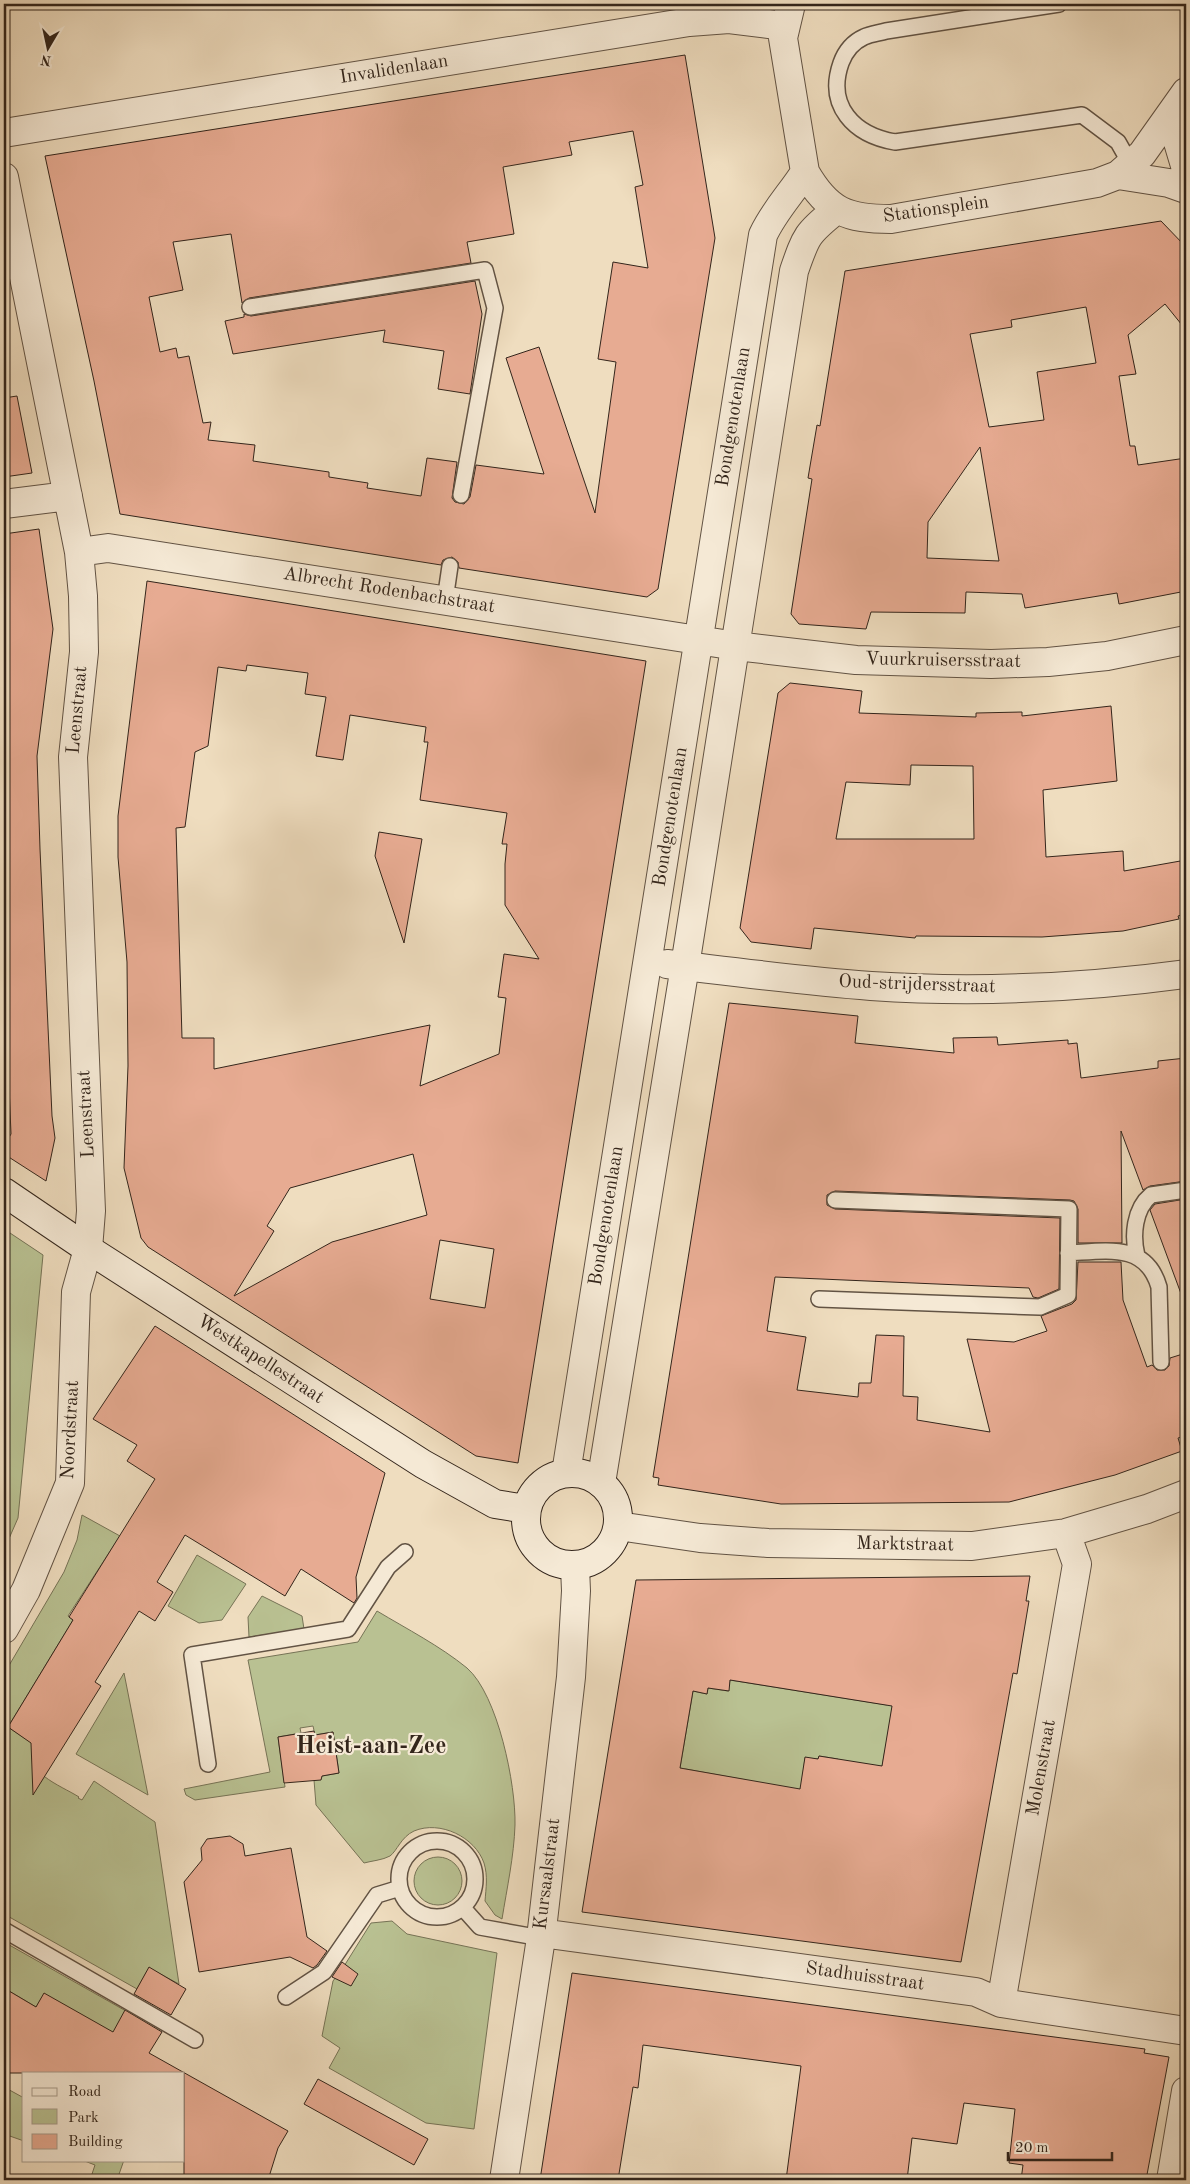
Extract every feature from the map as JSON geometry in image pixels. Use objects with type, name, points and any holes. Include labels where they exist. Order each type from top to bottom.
[{"type":"street","name":"Stationsplein","points":[[788,15],[782,38],[805,172],[814,188],[836,210],[862,218],[891,219],[1079,188],[1124,170]]},
{"type":"street","name":"Invalidenlaan","points":[[4,133],[689,22],[788,15]]},
{"type":"street","points":[[1124,170],[1142,154],[1179,102]]},
{"type":"street","points":[[1179,102],[1175,132],[1186,169]]},
{"type":"street","points":[[1124,170],[1186,189]]},
{"type":"street","name":"Bondgenotenlaan","points":[[566,1473],[763,235],[771,217],[794,190],[805,172]]},
{"type":"street","name":"Leenstraat","points":[[4,177],[79,552],[83,596],[84,652],[73,757],[78,916],[92,1211],[88,1249]]},
{"type":"street","name":"Bondgenotenlaan","points":[[601,1483],[736,646],[794,271],[802,246],[811,231],[836,210]]},
{"type":"street","points":[[4,504],[68,496]]},
{"type":"street","name":"Albrecht Rodenbachstraat","points":[[79,552],[108,548],[699,639]]},
{"type":"street","name":"Vuurkruisersstraat","points":[[699,639],[736,646],[856,660],[991,664],[1048,662],[1107,656],[1186,640]]},
{"type":"street","name":"Oud-strijdersstraat","points":[[647,962],[871,986],[966,990],[1089,985],[1186,974]]},
{"type":"street","name":"Westkapellestraat","points":[[4,1192],[88,1249],[423,1464],[495,1504],[526,1509]]},
{"type":"street","name":"Noordstraat","points":[[4,1629],[26,1590],[70,1483],[76,1292],[88,1249]]},
{"type":"street","points":[[566,1473],[584,1474],[601,1483],[612,1495],[618,1510],[618,1526],[611,1546],[596,1560],[575,1566],[554,1563],[536,1550],[526,1531],[526,1509],[534,1492],[547,1479],[566,1473]]},
{"type":"street","name":"Marktstraat","points":[[618,1526],[700,1538],[768,1542],[972,1546],[1066,1533],[1147,1509],[1186,1494]]},
{"type":"street","name":"Molenstraat","points":[[1001,2003],[1077,1564],[1066,1533]]},
{"type":"street","name":"Kursaalstraat","points":[[504,2180],[541,1936],[571,1677],[576,1591],[575,1566]]},
{"type":"street","name":"Stadhuisstraat","points":[[541,1936],[976,1992],[1001,2003],[1186,2031]]},
{"type":"street","points":[[1171,2180],[1186,2091]]},
{"type":"lane","points":[[1059,4],[886,31],[863,37],[852,45],[844,56],[838,72],[836,86],[843,111],[864,132],[879,139],[896,142],[1082,115],[1118,142],[1124,170]]},
{"type":"lane","points":[[250,307],[485,270],[495,308],[461,495]]},
{"type":"lane","points":[[445,600],[450,566]]},
{"type":"lane","points":[[1137,1256],[1134,1242],[1136,1221],[1147,1198],[1151,1195],[1186,1190]]},
{"type":"lane","points":[[818,1299],[1040,1307],[1068,1295],[1069,1209],[835,1200]]},
{"type":"lane","points":[[1068,1253],[1125,1252],[1137,1256],[1147,1263],[1156,1275],[1159,1287],[1161,1362]]},
{"type":"lane","points":[[208,1764],[192,1655],[348,1629],[388,1567],[405,1552]]},
{"type":"lane","points":[[438,1840],[451,1843],[463,1850],[471,1861],[475,1874],[475,1887],[470,1898],[462,1908],[453,1914],[430,1917],[416,1911],[406,1901],[400,1888],[399,1873],[404,1860],[412,1849],[424,1843],[438,1840]]},
{"type":"lane","points":[[286,1997],[324,1972],[378,1895],[400,1888]]},
{"type":"lane","points":[[462,1908],[480,1927],[541,1936]]},
{"type":"lane","points":[[4,1930],[195,2040]]},
{"type":"green space","points":[[4,1229],[43,1255],[18,1518],[4,1550]]},
{"type":"green space","points":[[82,1515],[120,1536],[68,1616],[73,1620],[8,1727],[35,1745],[32,1754],[33,1763],[45,1777],[82,1800],[94,1781],[155,1822],[179,1984],[149,1968],[137,1989],[4,1914],[4,1674],[64,1572],[77,1540]]},
{"type":"green space","points":[[197,1555],[246,1584],[222,1620],[199,1623],[168,1606]]},
{"type":"green space","points":[[262,1596],[302,1616],[304,1629],[249,1637],[248,1617]]},
{"type":"green space","points":[[377,1611],[457,1660],[478,1681],[488,1698],[503,1742],[514,1808],[513,1848],[502,1919],[495,1915],[485,1901],[486,1873],[484,1863],[473,1845],[455,1833],[435,1828],[424,1828],[414,1831],[403,1840],[390,1856],[364,1863],[316,1805],[314,1780],[322,1776],[339,1773],[333,1732],[315,1735],[313,1726],[300,1728],[301,1733],[278,1737],[285,1787],[195,1800],[186,1795],[184,1789],[270,1772],[248,1660],[358,1642]]},
{"type":"green space","points":[[903,1638],[923,1638],[923,1711],[959,1717],[956,1733],[913,1725],[910,1740],[931,1744],[929,1756],[885,1750],[882,1767],[925,1775],[923,1790],[878,1782],[877,1788],[835,1781],[838,1759],[819,1756],[818,1759],[805,1758],[801,1789],[813,1791],[808,1825],[824,1827],[829,1793],[906,1806],[903,1824],[893,1822],[890,1838],[900,1840],[892,1908],[879,1906],[880,1892],[888,1893],[889,1882],[882,1881],[883,1864],[865,1863],[860,1902],[842,1899],[845,1877],[828,1876],[826,1890],[806,1888],[811,1852],[794,1849],[797,1823],[741,1813],[746,1780],[680,1768],[693,1691],[707,1694],[708,1688],[728,1691],[730,1680],[887,1705],[887,1680],[903,1680]],"holes":[[[834,1829],[853,1832],[850,1849],[832,1845]]]},
{"type":"green space","points":[[124,1673],[126,1683],[148,1795],[76,1754]]},
{"type":"green space","points":[[438,1857],[447,1859],[455,1864],[460,1872],[462,1881],[460,1890],[455,1898],[447,1903],[438,1905],[429,1903],[421,1898],[416,1890],[414,1881],[416,1872],[421,1864],[429,1859]]},
{"type":"green space","points":[[392,1921],[407,1934],[497,1953],[474,2129],[426,2123],[329,2068],[340,2048],[322,2036],[333,1981],[371,1923]]},
{"type":"green space","points":[[4,1942],[133,2015],[122,2038],[44,1994],[36,2007],[4,1988]]},
{"type":"green space","points":[[4,2087],[22,2097],[22,2140],[4,2134]]},
{"type":"green space","points":[[87,2162],[123,2162],[117,2180],[90,2180],[95,2165]]},
{"type":"building","points":[[685,55],[715,238],[658,589],[647,597],[459,568],[458,562],[452,557],[443,560],[441,565],[120,514],[94,381],[45,156]],"holes":[[[633,131],[643,185],[635,187],[648,268],[613,262],[598,359],[616,362],[595,513],[539,347],[506,358],[544,474],[476,465],[470,497],[464,504],[455,502],[452,498],[457,462],[427,458],[421,496],[367,488],[368,483],[329,477],[329,472],[253,461],[255,445],[208,440],[211,422],[203,423],[189,356],[178,358],[176,348],[160,352],[149,297],[183,290],[173,242],[231,234],[242,303],[249,298],[471,263],[467,242],[514,234],[503,167],[572,155],[569,142]]]},
{"type":"building","points":[[1161,221],[1186,247],[1186,330],[1165,304],[1128,335],[1136,374],[1119,376],[1130,446],[1135,446],[1138,465],[1186,458],[1186,591],[1119,604],[1117,593],[1025,608],[1022,594],[966,592],[965,613],[871,612],[866,629],[799,624],[791,614],[812,479],[808,478],[817,425],[820,426],[845,271]],"holes":[[[1086,307],[1096,363],[1037,372],[1044,420],[989,427],[970,334],[1012,327],[1011,320]],[[980,447],[999,561],[927,558],[928,522]]]},
{"type":"building","points":[[475,281],[482,314],[470,394],[438,389],[444,351],[383,342],[385,330],[233,354],[225,321],[244,317],[244,314],[251,316]]},
{"type":"building","points":[[17,396],[32,473],[4,477],[4,398]]},
{"type":"building","points":[[39,529],[53,629],[37,756],[52,1116],[55,1138],[46,1181],[4,1154],[4,1146],[11,1134],[6,1013],[4,1014],[4,534]]},
{"type":"building","points":[[147,581],[646,661],[518,1463],[476,1456],[148,1247],[141,1238],[124,1168],[128,1066],[127,962],[118,857],[118,816]],"holes":[[[247,665],[308,673],[305,694],[326,697],[316,756],[343,760],[350,715],[426,727],[424,742],[428,742],[420,800],[507,813],[502,844],[507,844],[505,905],[539,959],[504,954],[498,997],[506,998],[499,1054],[420,1086],[430,1025],[214,1069],[214,1038],[182,1038],[176,828],[185,827],[195,752],[208,746],[218,667],[246,671]],[[413,1154],[427,1215],[332,1242],[234,1296],[274,1231],[267,1226],[290,1188]],[[440,1240],[494,1249],[485,1308],[430,1299]]]},
{"type":"building","points":[[790,683],[862,691],[859,713],[976,717],[976,713],[1022,712],[1022,716],[1111,706],[1117,781],[1043,790],[1046,857],[1123,851],[1124,871],[1186,860],[1186,914],[1178,916],[1179,919],[1123,931],[1042,937],[916,936],[915,938],[814,928],[811,949],[751,942],[740,928],[778,693]],"holes":[[[911,765],[973,766],[974,839],[836,839],[846,782],[910,785]]]},
{"type":"building","points":[[379,832],[422,839],[404,943],[375,856]]},
{"type":"building","points":[[729,1003],[858,1016],[855,1043],[954,1053],[953,1038],[997,1037],[998,1045],[1068,1040],[1068,1044],[1077,1043],[1081,1078],[1158,1068],[1158,1061],[1186,1058],[1186,1181],[1150,1186],[1143,1190],[1121,1131],[1122,1243],[1078,1243],[1078,1209],[1074,1201],[1070,1200],[835,1191],[827,1195],[827,1205],[835,1209],[1060,1218],[1059,1289],[1038,1298],[1033,1297],[1029,1288],[775,1277],[767,1331],[806,1337],[797,1390],[858,1397],[859,1383],[871,1383],[876,1335],[904,1336],[903,1396],[918,1397],[917,1420],[990,1432],[967,1339],[1014,1342],[1047,1331],[1041,1316],[1072,1304],[1076,1300],[1078,1262],[1121,1262],[1123,1300],[1147,1367],[1152,1365],[1157,1370],[1165,1370],[1169,1366],[1170,1358],[1186,1353],[1186,1436],[1178,1438],[1182,1451],[1115,1475],[1009,1502],[781,1504],[658,1485],[659,1478],[653,1477]]},
{"type":"building","points":[[1186,1199],[1186,1298],[1183,1299],[1150,1210],[1155,1204]]},
{"type":"building","points":[[155,1326],[385,1473],[356,1577],[357,1598],[354,1603],[301,1569],[285,1596],[185,1535],[157,1582],[173,1592],[155,1621],[139,1611],[95,1682],[101,1686],[33,1795],[31,1743],[8,1727],[73,1620],[69,1617],[155,1479],[127,1461],[137,1445],[93,1419]]},
{"type":"building","points":[[1030,1576],[1026,1601],[1029,1601],[1017,1674],[1013,1673],[961,1962],[582,1912],[636,1580]],"holes":[[[730,1680],[892,1706],[882,1766],[819,1756],[818,1759],[805,1757],[800,1789],[680,1768],[693,1691],[707,1694],[708,1688],[729,1691]]]},
{"type":"building","points":[[314,1731],[315,1735],[333,1732],[339,1773],[322,1776],[321,1780],[284,1783],[278,1737]]},
{"type":"building","points":[[230,1836],[243,1844],[245,1856],[291,1848],[307,1937],[327,1951],[313,1968],[290,1957],[199,1972],[184,1882],[202,1860],[201,1848],[207,1839]]},
{"type":"building","points":[[342,1962],[358,1974],[351,1986],[332,1977]]},
{"type":"building","points":[[149,1967],[186,1989],[171,2015],[134,1994]]},
{"type":"building","points":[[572,1973],[1145,2049],[1144,2053],[1169,2057],[1146,2180],[1021,2180],[1023,2165],[1009,2163],[1015,2109],[964,2103],[957,2144],[912,2138],[907,2180],[786,2180],[801,2066],[643,2045],[638,2088],[633,2087],[618,2180],[540,2180]]},
{"type":"building","points":[[4,1988],[36,2007],[44,1993],[113,2032],[125,2010],[162,2032],[149,2053],[183,2072],[22,2072],[4,2073]]},
{"type":"building","points":[[185,2073],[288,2131],[278,2148],[268,2180],[184,2180]]},
{"type":"building","points":[[318,2079],[428,2139],[414,2165],[304,2104]]},
{"type":"district","name":"Heist-aan-Zee","points":[[371,1747]]}]
